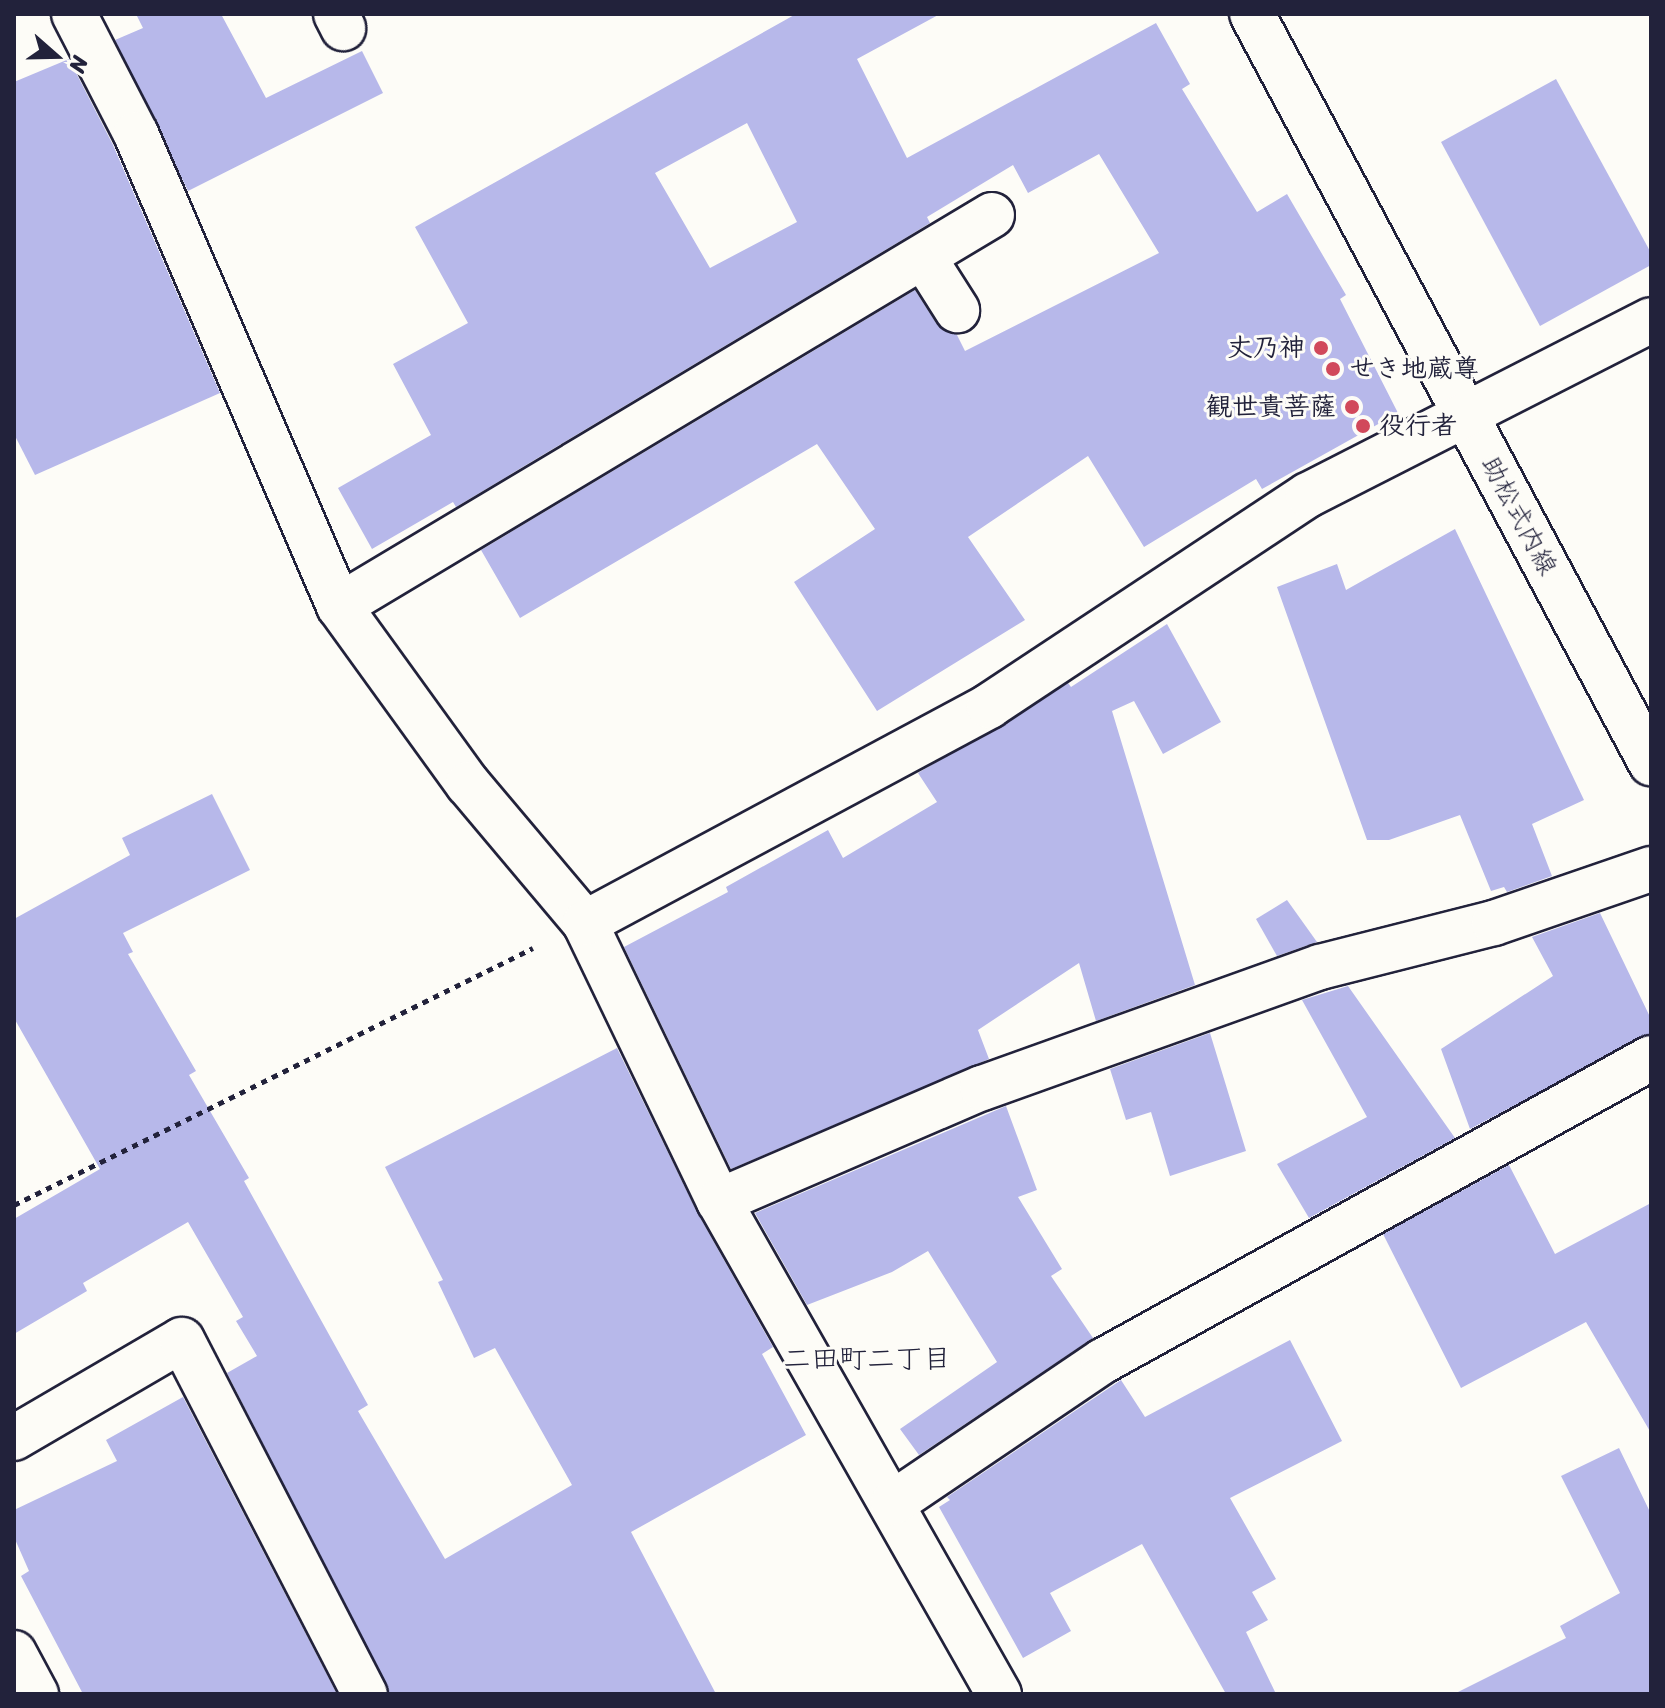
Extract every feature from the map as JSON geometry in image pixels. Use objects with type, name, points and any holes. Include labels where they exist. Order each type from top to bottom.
[{"type":"street","points":[[74,14],[136,134],[339,606],[468,784],[585,923],[719,1201],[999,1694]]},
{"type":"street","name":"助松式内線","points":[[1252,14],[1651,763]]},
{"type":"street","points":[[339,606],[992,215]]},
{"type":"street","points":[[924,258],[957,310]]},
{"type":"street","points":[[585,923],[989,706],[1308,495],[1651,320]]},
{"type":"street","points":[[719,1201],[982,1088],[1320,967],[1494,923],[1651,869]]},
{"type":"street","points":[[893,1503],[1103,1361],[1651,1058]]},
{"type":"street","points":[[14,1438],[182,1340],[365,1694]]},
{"type":"street","points":[[14,1653],[36,1694]]},
{"type":"path","points":[[14,1205],[585,923]]},
{"type":"building","points":[[136,14],[221,14],[266,98],[362,51],[383,93],[188,191],[115,40],[143,28]]},
{"type":"building","points":[[796,14],[940,14],[857,59],[907,158],[1156,23],[1190,84],[1182,89],[1257,212],[1287,194],[1346,295],[1340,299],[1398,413],[1262,489],[1256,479],[1144,547],[1088,456],[968,537],[1025,620],[877,711],[794,582],[875,529],[817,444],[520,618],[481,550],[915,290],[936,323],[957,335],[965,351],[1159,253],[1099,154],[1028,193],[1013,165],[927,217],[930,223],[907,237],[456,507],[453,502],[372,549],[338,488],[431,435],[393,364],[468,323],[415,227]],"holes":[[[747,123],[797,222],[710,268],[655,173]]]},
{"type":"building","points":[[69,59],[113,145],[220,393],[35,475],[14,434],[14,82]]},
{"type":"building","points":[[1556,79],[1651,253],[1651,265],[1540,326],[1441,142]]},
{"type":"building","points":[[1455,529],[1584,800],[1532,824],[1552,876],[1507,892],[1504,887],[1491,891],[1460,815],[1389,840],[1367,840],[1277,587],[1337,564],[1346,590]]},
{"type":"building","points":[[1167,624],[1221,722],[1163,754],[1134,701],[1112,711],[1195,985],[1096,1021],[1079,963],[978,1030],[989,1059],[731,1169],[624,947],[728,892],[726,887],[828,830],[843,858],[937,802],[918,773],[1068,683],[1071,687]]},
{"type":"building","points":[[212,794],[250,870],[123,933],[133,952],[128,954],[196,1071],[189,1075],[249,1178],[244,1181],[368,1405],[358,1411],[445,1559],[572,1485],[495,1348],[474,1358],[438,1282],[443,1280],[385,1167],[617,1048],[697,1212],[773,1347],[762,1354],[806,1435],[631,1532],[716,1694],[390,1694],[227,1373],[257,1356],[236,1321],[243,1317],[188,1222],[83,1283],[87,1291],[14,1334],[14,1219],[100,1169],[14,1018],[14,919],[130,855],[122,838]]},
{"type":"building","points":[[1287,900],[1317,942],[1277,956],[1256,919]]},
{"type":"building","points":[[1600,913],[1651,1019],[1651,1033],[1470,1129],[1441,1049],[1553,976],[1532,937]]},
{"type":"building","points":[[1348,986],[1455,1138],[1309,1218],[1277,1164],[1367,1117],[1302,1000]]},
{"type":"building","points":[[1210,1033],[1246,1151],[1170,1176],[1151,1112],[1126,1120],[1110,1069]]},
{"type":"building","points":[[1006,1106],[1037,1190],[1018,1197],[1062,1269],[1051,1276],[1093,1338],[919,1455],[900,1429],[997,1362],[928,1251],[892,1272],[807,1305],[755,1213]]},
{"type":"building","points":[[1509,1165],[1555,1254],[1651,1203],[1651,1433],[1586,1322],[1461,1388],[1383,1234]]},
{"type":"building","points":[[1290,1340],[1342,1441],[1230,1498],[1276,1579],[1252,1592],[1268,1620],[1246,1632],[1276,1694],[1226,1694],[1142,1544],[1050,1593],[1071,1631],[1023,1658],[939,1507],[950,1500],[947,1497],[1121,1380],[1145,1417]]},
{"type":"building","points":[[183,1397],[337,1694],[83,1694],[21,1576],[29,1571],[14,1537],[14,1510],[117,1461],[106,1440]]},
{"type":"building","points":[[1619,1448],[1651,1514],[1651,1694],[1454,1694],[1566,1638],[1560,1626],[1620,1593],[1561,1476]]},
{"type":"place","name":"丈乃神","points":[[1321,348]]},
{"type":"place","name":"せき地蔵尊","points":[[1333,369]]},
{"type":"place","name":"観世貴菩薩","points":[[1352,407]]},
{"type":"place","name":"役行者","points":[[1363,426]]},
{"type":"district","name":"二田町二丁目","points":[[867,1359]]}]
